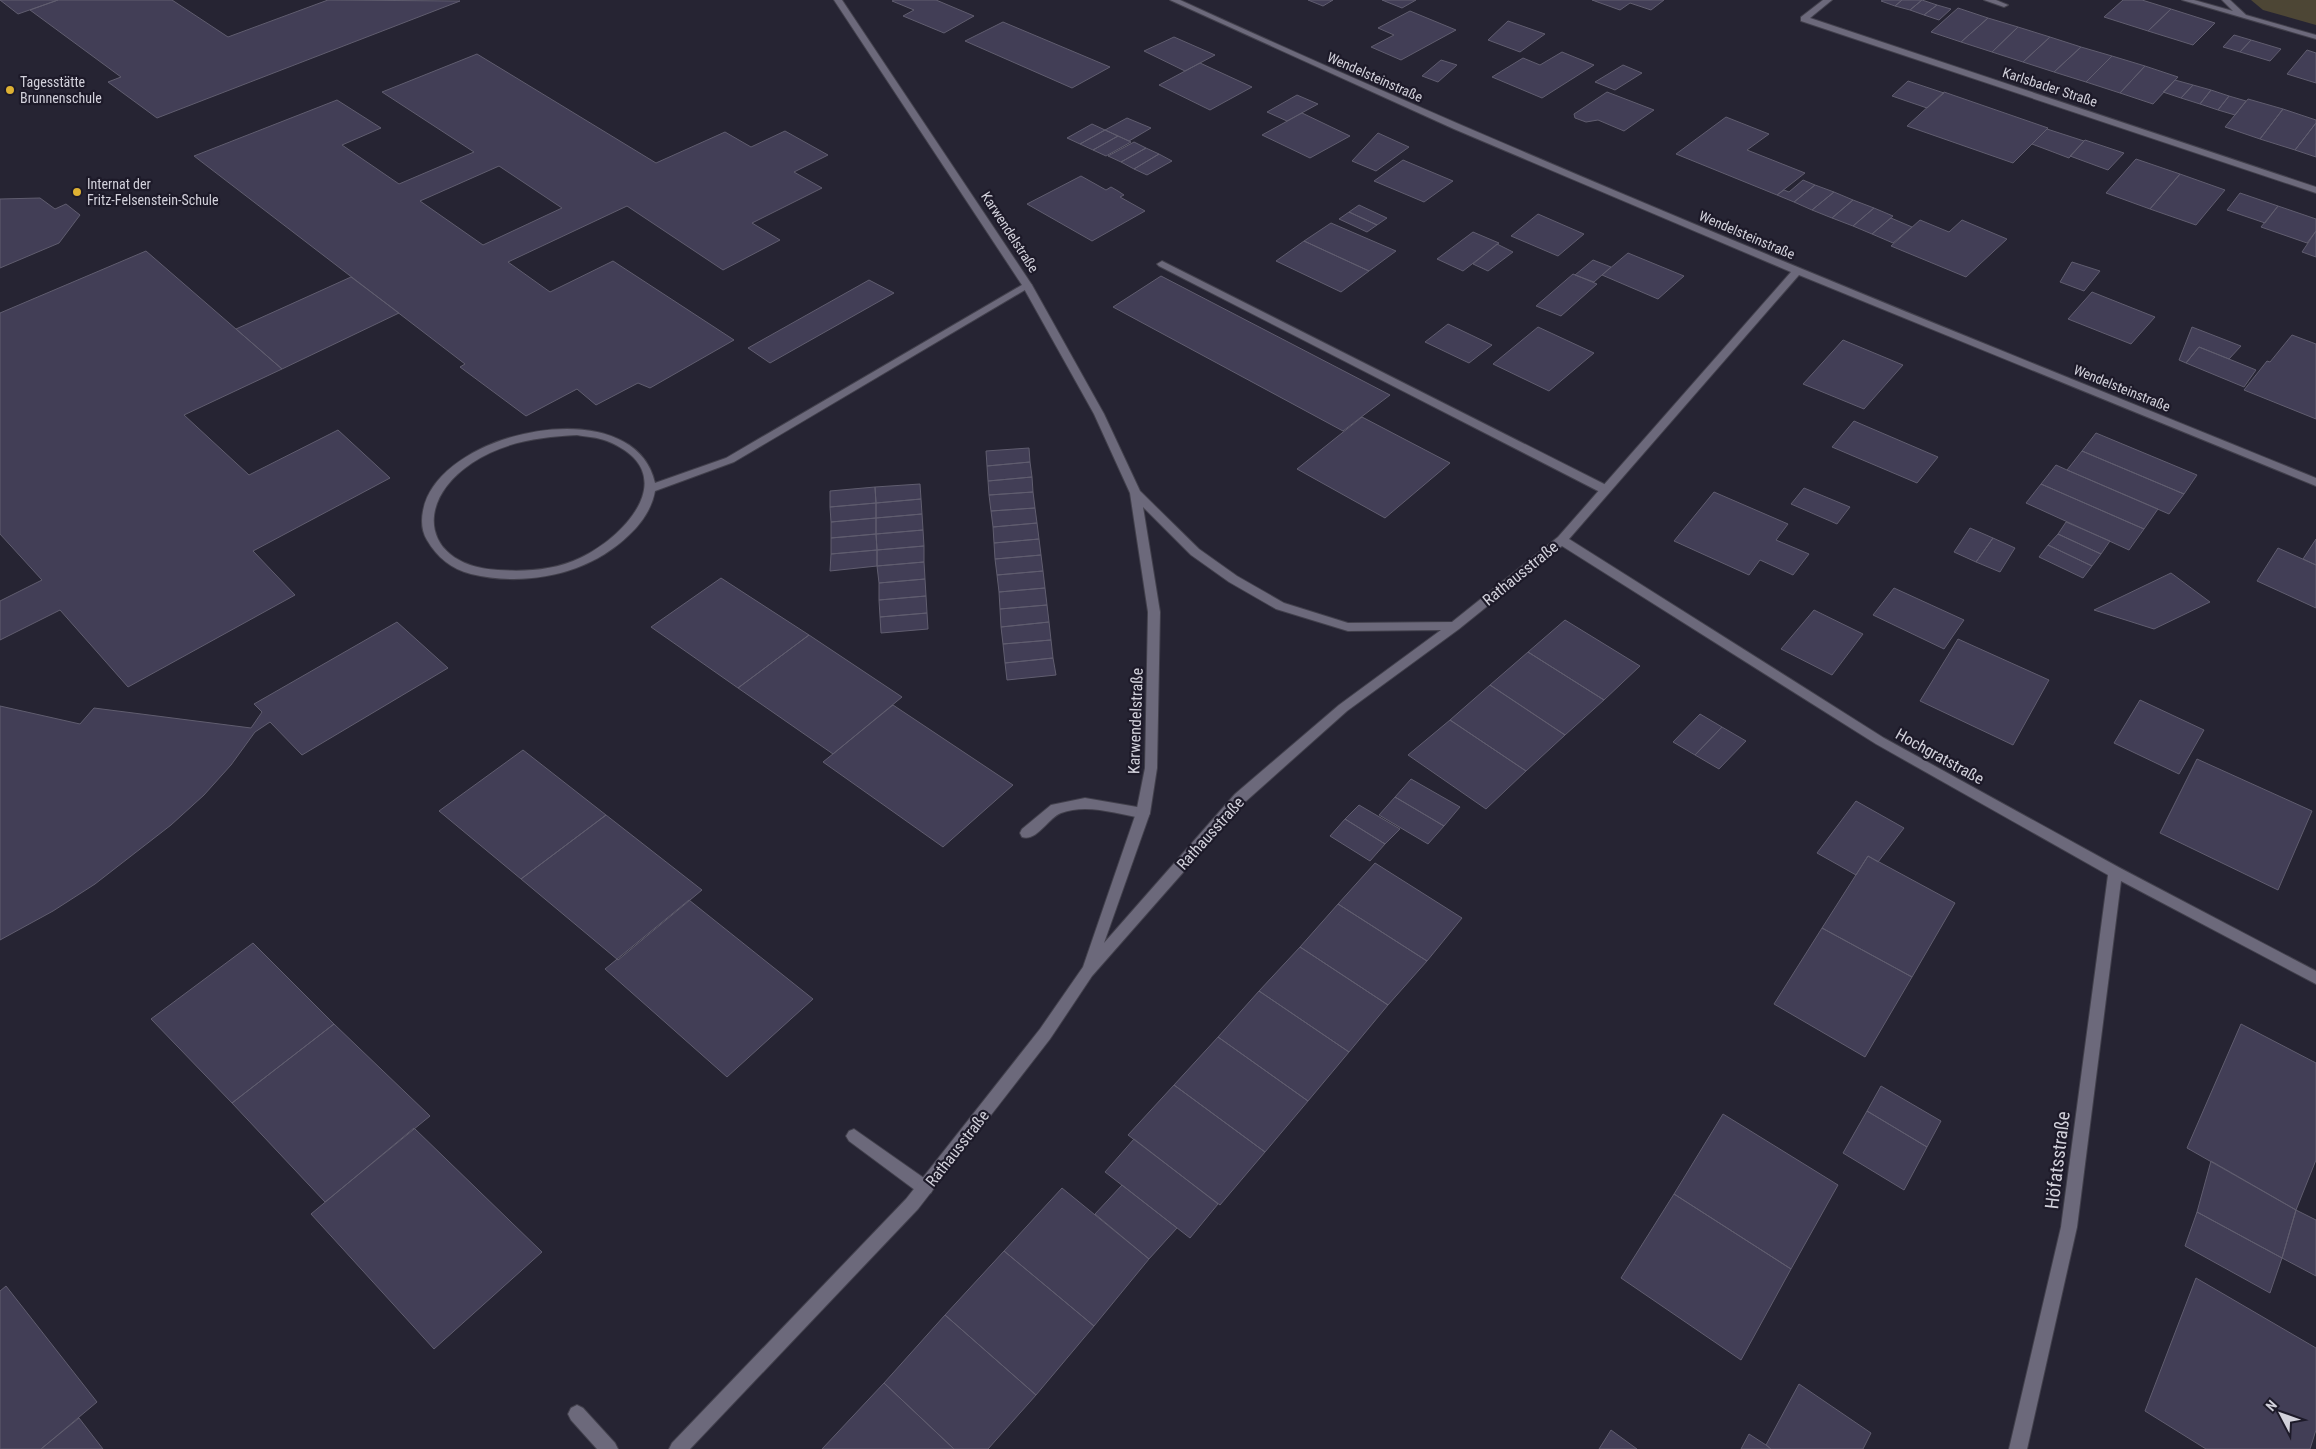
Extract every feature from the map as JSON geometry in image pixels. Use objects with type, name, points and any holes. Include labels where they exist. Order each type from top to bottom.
[{"type":"street","name":"Karwendelstraße","points":[[838,0],[1027,285],[1099,414],[1135,494],[1154,612],[1151,768],[1143,812],[1087,972]]},
{"type":"street","name":"Wendelsteinstraße","points":[[1174,0],[1426,116],[1797,271],[2316,482]]},
{"type":"street","name":"Karlsbader Straße","points":[[1828,0],[1804,19],[2316,190]]},
{"type":"street","points":[[1988,0],[2004,5]]},
{"type":"street","points":[[2186,0],[2316,38]]},
{"type":"street","points":[[2226,0],[2244,16]]},
{"type":"street","points":[[1162,264],[1606,490]]},
{"type":"street","name":"Rathausstraße","points":[[678,1449],[745,1382],[925,1188],[1045,1034],[1087,972],[1240,798],[1343,708],[1454,626],[1562,540],[1797,271]]},
{"type":"street","points":[[651,488],[730,460],[1027,285]]},
{"type":"street","points":[[576,432],[607,437],[630,449],[646,466],[651,488],[644,512],[624,536],[594,556],[557,571],[518,576],[481,573],[451,562],[432,543],[426,525],[428,506],[439,487],[455,470],[477,455],[509,440],[543,433],[576,432]]},
{"type":"street","name":"Karwendelstraße","points":[[1135,494],[1195,552],[1233,580],[1280,606],[1348,627],[1454,626]]},
{"type":"street","name":"Hochgratstraße","points":[[1562,540],[1880,741],[2115,872],[2316,978]]},
{"type":"street","points":[[1027,833],[1056,809],[1085,803],[1143,812]]},
{"type":"street","name":"Höfatsstraße","points":[[2018,1449],[2069,1227],[2115,872]]},
{"type":"street","points":[[854,1136],[925,1188]]},
{"type":"street","points":[[577,1414],[609,1449]]},
{"type":"shaded area","points":[[2251,0],[2316,0],[2316,25],[2263,10]]},
{"type":"building","points":[[0,0],[58,0],[18,14]]},
{"type":"building","points":[[58,0],[172,0],[228,37],[328,0],[460,1],[157,118],[108,82],[121,77],[30,10]]},
{"type":"building","points":[[936,0],[974,16],[944,33],[903,16],[914,10],[892,1]]},
{"type":"building","points":[[1308,0],[1333,0],[1323,6]]},
{"type":"building","points":[[1382,0],[1416,0],[1402,8]]},
{"type":"building","points":[[1592,0],[1664,0],[1651,10],[1630,3],[1620,10]]},
{"type":"building","points":[[1902,0],[1895,6],[1881,1]]},
{"type":"building","points":[[1902,0],[1922,0],[1910,10],[1895,6]]},
{"type":"building","points":[[1922,0],[1937,5],[1924,15],[1910,10]]},
{"type":"building","points":[[2123,0],[2142,0],[2171,9],[2148,31],[2104,17]]},
{"type":"building","points":[[1937,5],[1951,9],[1939,20],[1924,15]]},
{"type":"building","points":[[1958,8],[1988,18],[1961,42],[1931,32]]},
{"type":"building","points":[[2171,9],[2215,23],[2193,45],[2148,31]]},
{"type":"building","points":[[1410,11],[1456,30],[1401,60],[1371,47],[1394,35],[1378,28]]},
{"type":"building","points":[[1988,18],[2018,27],[1992,52],[1961,42]]},
{"type":"building","points":[[1508,21],[1545,34],[1520,52],[1488,40]]},
{"type":"building","points":[[1003,22],[1110,67],[1072,88],[965,41]]},
{"type":"building","points":[[2018,27],[2050,37],[2023,62],[1992,52]]},
{"type":"building","points":[[2234,35],[2251,40],[2240,52],[2223,47]]},
{"type":"building","points":[[1174,37],[1215,55],[1185,71],[1144,51]]},
{"type":"building","points":[[2050,37],[2081,47],[2054,72],[2023,62]]},
{"type":"building","points":[[2251,40],[2281,49],[2270,61],[2240,52]]},
{"type":"building","points":[[2081,47],[2112,56],[2086,82],[2054,72]]},
{"type":"building","points":[[2307,50],[2316,53],[2316,83],[2287,74]]},
{"type":"building","points":[[1562,52],[1594,65],[1542,98],[1492,77],[1523,58],[1540,65]]},
{"type":"building","points":[[477,54],[656,163],[725,132],[751,147],[785,131],[828,155],[794,172],[822,188],[752,223],[780,240],[723,270],[627,206],[508,262],[550,292],[613,261],[734,340],[650,388],[638,383],[596,405],[577,389],[526,416],[460,367],[465,364],[194,156],[337,100],[381,128],[342,145],[399,184],[474,152],[382,92]],"holes":[[[499,166],[562,208],[483,245],[420,201]]]},
{"type":"building","points":[[2112,56],[2145,66],[2120,93],[2086,82]]},
{"type":"building","points":[[1441,60],[1457,65],[1438,82],[1422,76]]},
{"type":"building","points":[[1200,63],[1252,87],[1210,110],[1159,85]]},
{"type":"building","points":[[1623,65],[1642,73],[1615,90],[1595,82]]},
{"type":"building","points":[[2145,66],[2178,77],[2153,104],[2120,93]]},
{"type":"building","points":[[2175,80],[2193,85],[2181,98],[2163,92]]},
{"type":"building","points":[[1908,81],[1944,93],[1927,108],[1892,96]]},
{"type":"building","points":[[2193,85],[2211,90],[2200,104],[2181,98]]},
{"type":"building","points":[[2211,90],[2229,96],[2218,110],[2200,104]]},
{"type":"building","points":[[1607,92],[1654,110],[1624,131],[1598,120],[1586,122],[1575,118],[1574,114]]},
{"type":"building","points":[[1944,92],[2048,128],[2013,163],[1907,126]]},
{"type":"building","points":[[1297,95],[1318,104],[1287,121],[1267,112]]},
{"type":"building","points":[[2229,96],[2246,101],[2235,115],[2218,110]]},
{"type":"building","points":[[2248,99],[2283,109],[2260,139],[2225,127]]},
{"type":"building","points":[[2283,109],[2316,120],[2316,123],[2295,150],[2260,139]]},
{"type":"building","points":[[1302,113],[1350,136],[1310,158],[1262,135]]},
{"type":"building","points":[[1726,117],[1769,134],[1747,150],[1805,173],[1777,195],[1676,154]]},
{"type":"building","points":[[1127,118],[1151,128],[1129,141],[1105,130]]},
{"type":"building","points":[[2316,123],[2316,157],[2295,150]]},
{"type":"building","points":[[1092,124],[1105,130],[1080,144],[1067,138]]},
{"type":"building","points":[[2047,129],[2084,141],[2069,158],[2032,144]]},
{"type":"building","points":[[1105,130],[1118,136],[1093,150],[1080,144]]},
{"type":"building","points":[[1378,133],[1409,147],[1376,171],[1352,161]]},
{"type":"building","points":[[1118,136],[1131,142],[1106,156],[1093,150]]},
{"type":"building","points":[[2085,140],[2124,153],[2108,170],[2070,156]]},
{"type":"building","points":[[1134,142],[1146,148],[1121,162],[1108,156]]},
{"type":"building","points":[[1146,148],[1159,154],[1134,169],[1121,162]]},
{"type":"building","points":[[1159,154],[1172,161],[1147,175],[1134,169]]},
{"type":"building","points":[[2136,159],[2180,174],[2150,209],[2106,193]]},
{"type":"building","points":[[1403,160],[1453,181],[1424,202],[1374,181]]},
{"type":"building","points":[[2180,174],[2225,190],[2196,225],[2150,209]]},
{"type":"building","points":[[1081,176],[1106,190],[1111,187],[1124,195],[1120,197],[1145,211],[1092,241],[1027,204]]},
{"type":"building","points":[[1803,180],[1815,185],[1794,202],[1777,195],[1784,190],[1789,192]]},
{"type":"building","points":[[1815,185],[1834,192],[1812,210],[1794,202]]},
{"type":"building","points":[[1834,192],[1853,200],[1832,218],[1812,210]]},
{"type":"building","points":[[2240,193],[2278,206],[2265,223],[2227,210]]},
{"type":"building","points":[[40,198],[55,209],[66,204],[80,215],[59,243],[0,268],[0,199]]},
{"type":"building","points":[[1853,200],[1874,208],[1853,226],[1832,218]]},
{"type":"building","points":[[1359,205],[1387,218],[1377,225],[1349,212]]},
{"type":"building","points":[[2278,206],[2316,219],[2316,231],[2307,243],[2261,227]]},
{"type":"building","points":[[1874,208],[1893,216],[1872,234],[1853,226]]},
{"type":"building","points":[[1349,212],[1377,225],[1367,232],[1339,219]]},
{"type":"building","points":[[1538,214],[1584,234],[1558,256],[1511,236]]},
{"type":"building","points":[[1891,218],[1912,227],[1893,243],[1872,234]]},
{"type":"building","points":[[1920,220],[1949,232],[1962,220],[2007,239],[1966,277],[1891,246]]},
{"type":"building","points":[[1331,223],[1396,251],[1369,271],[1304,241]]},
{"type":"building","points":[[2316,231],[2316,257],[2302,252]]},
{"type":"building","points":[[1473,232],[1499,243],[1463,271],[1437,259]]},
{"type":"building","points":[[1304,241],[1369,271],[1341,292],[1276,261]]},
{"type":"building","points":[[1497,244],[1513,252],[1488,271],[1473,264]]},
{"type":"building","points":[[146,251],[282,369],[184,415],[249,475],[338,430],[390,478],[253,551],[295,595],[128,687],[60,610],[0,640],[0,601],[42,580],[0,534],[0,313]]},
{"type":"building","points":[[1628,253],[1684,276],[1658,299],[1602,275]]},
{"type":"building","points":[[1593,260],[1611,267],[1594,282],[1575,275]]},
{"type":"building","points":[[2072,262],[2100,271],[2084,291],[2060,282]]},
{"type":"building","points":[[1573,274],[1597,284],[1561,316],[1536,306]]},
{"type":"building","points":[[1161,276],[1390,395],[1343,431],[1113,307]]},
{"type":"building","points":[[351,277],[399,313],[282,369],[236,329]]},
{"type":"building","points":[[869,280],[894,293],[770,363],[748,348]]},
{"type":"building","points":[[2092,292],[2155,317],[2131,344],[2068,319]]},
{"type":"building","points":[[1448,324],[1492,345],[1469,363],[1425,342]]},
{"type":"building","points":[[1538,327],[1594,353],[1549,391],[1493,364]]},
{"type":"building","points":[[2192,327],[2241,346],[2229,359],[2199,347],[2186,363],[2179,360]]},
{"type":"building","points":[[2292,335],[2316,344],[2316,419],[2244,390],[2267,361],[2270,362]]},
{"type":"building","points":[[1843,340],[1903,365],[1864,409],[1803,384]]},
{"type":"building","points":[[2199,347],[2256,370],[2244,387],[2186,363]]},
{"type":"building","points":[[1362,417],[1450,463],[1385,518],[1297,469]]},
{"type":"building","points":[[1854,421],[1938,457],[1917,483],[1832,447]]},
{"type":"building","points":[[2096,433],[2197,475],[2184,494],[2082,451]]},
{"type":"building","points":[[1029,448],[1030,462],[987,466],[986,451]]},
{"type":"building","points":[[2082,451],[2184,494],[2169,514],[2067,470]]},
{"type":"building","points":[[1030,462],[1032,477],[988,481],[987,466]]},
{"type":"building","points":[[2056,465],[2158,509],[2144,529],[2041,484]]},
{"type":"building","points":[[1032,477],[1033,492],[989,495],[988,481]]},
{"type":"building","points":[[920,484],[921,499],[876,503],[875,487]]},
{"type":"building","points":[[2041,484],[2144,529],[2129,550],[2026,503]]},
{"type":"building","points":[[875,487],[876,503],[830,507],[830,491]]},
{"type":"building","points":[[1804,488],[1850,507],[1837,524],[1791,504]]},
{"type":"building","points":[[1033,492],[1035,508],[991,511],[989,495]]},
{"type":"building","points":[[1714,492],[1788,524],[1776,540],[1809,554],[1793,575],[1760,560],[1749,575],[1674,541]]},
{"type":"building","points":[[921,499],[922,514],[876,518],[876,503]]},
{"type":"building","points":[[876,503],[876,518],[831,522],[830,507]]},
{"type":"building","points":[[1035,508],[1037,523],[993,527],[991,511]]},
{"type":"building","points":[[922,514],[923,530],[876,534],[876,518]]},
{"type":"building","points":[[876,518],[876,534],[831,538],[831,522]]},
{"type":"building","points":[[2066,522],[2110,541],[2101,554],[2058,534]]},
{"type":"building","points":[[1037,523],[1039,539],[994,543],[993,527]]},
{"type":"building","points":[[1970,528],[1993,538],[1976,562],[1954,552]]},
{"type":"building","points":[[923,530],[924,546],[877,550],[876,534]]},
{"type":"building","points":[[876,534],[877,550],[831,554],[831,538]]},
{"type":"building","points":[[2058,534],[2101,554],[2092,566],[2048,545]]},
{"type":"building","points":[[1993,538],[2015,548],[2000,572],[1976,562]]},
{"type":"building","points":[[1039,539],[1041,555],[995,559],[994,543]]},
{"type":"building","points":[[2316,539],[2316,565],[2303,559]]},
{"type":"building","points":[[2048,545],[2092,566],[2083,578],[2039,557]]},
{"type":"building","points":[[924,546],[924,562],[877,566],[877,550]]},
{"type":"building","points":[[2278,548],[2316,565],[2316,608],[2257,581]]},
{"type":"building","points":[[877,550],[877,566],[830,571],[831,554]]},
{"type":"building","points":[[1041,555],[1043,571],[997,575],[995,559]]},
{"type":"building","points":[[924,562],[925,579],[879,583],[877,566]]},
{"type":"building","points":[[1043,571],[1045,588],[999,592],[997,575]]},
{"type":"building","points":[[2171,573],[2210,602],[2154,629],[2094,610]]},
{"type":"building","points":[[721,578],[809,635],[738,688],[651,627]]},
{"type":"building","points":[[925,579],[926,596],[879,600],[879,583]]},
{"type":"building","points":[[1045,588],[1047,605],[1000,609],[999,592]]},
{"type":"building","points":[[1894,588],[1964,620],[1944,649],[1873,615]]},
{"type":"building","points":[[926,596],[927,613],[880,617],[879,600]]},
{"type":"building","points":[[1047,605],[1049,622],[1001,627],[1000,609]]},
{"type":"building","points":[[1814,610],[1863,634],[1832,675],[1781,649]]},
{"type":"building","points":[[927,613],[928,629],[881,633],[880,617]]},
{"type":"building","points":[[1565,620],[1640,666],[1604,700],[1528,652]]},
{"type":"building","points":[[397,622],[448,668],[302,755],[270,722],[255,732],[231,765],[204,795],[171,825],[95,884],[53,911],[0,940],[0,706],[80,724],[94,708],[251,728],[262,712],[254,704]]},
{"type":"building","points":[[1049,622],[1051,640],[1003,644],[1001,627]]},
{"type":"building","points":[[809,635],[902,697],[833,754],[738,688]]},
{"type":"building","points":[[1958,639],[2049,680],[2013,745],[1920,701]]},
{"type":"building","points":[[1051,640],[1053,658],[1005,663],[1003,644]]},
{"type":"building","points":[[1528,652],[1604,700],[1565,735],[1490,685]]},
{"type":"building","points":[[1053,658],[1056,675],[1007,680],[1005,663]]},
{"type":"building","points":[[1490,685],[1565,735],[1526,771],[1450,720]]},
{"type":"building","points":[[2140,700],[2204,730],[2179,774],[2114,743]]},
{"type":"building","points":[[893,705],[1013,785],[943,847],[823,762]]},
{"type":"building","points":[[1700,714],[1722,727],[1695,755],[1673,742]]},
{"type":"building","points":[[1450,720],[1526,771],[1486,809],[1408,755]]},
{"type":"building","points":[[1722,727],[1746,741],[1719,769],[1695,755]]},
{"type":"building","points":[[523,750],[606,815],[521,879],[439,811]]},
{"type":"building","points":[[2197,759],[2312,811],[2278,890],[2160,833]]},
{"type":"building","points":[[1411,779],[1460,807],[1444,826],[1395,797]]},
{"type":"building","points":[[1395,797],[1444,826],[1428,844],[1379,815]]},
{"type":"building","points":[[1856,801],[1904,828],[1878,862],[1868,856],[1856,875],[1817,853]]},
{"type":"building","points":[[1359,805],[1400,829],[1385,844],[1345,819]]},
{"type":"building","points":[[606,815],[702,890],[618,960],[521,879]]},
{"type":"building","points":[[1345,819],[1385,844],[1370,861],[1330,836]]},
{"type":"building","points":[[1868,856],[1955,903],[1912,977],[1822,928]]},
{"type":"building","points":[[1375,863],[1462,918],[1427,961],[1338,904]]},
{"type":"building","points":[[689,900],[813,999],[727,1077],[605,969]]},
{"type":"building","points":[[1338,904],[1427,961],[1388,1005],[1300,947]]},
{"type":"building","points":[[1822,928],[1912,977],[1865,1057],[1774,1004]]},
{"type":"building","points":[[253,943],[334,1024],[232,1103],[151,1019]]},
{"type":"building","points":[[1300,947],[1388,1005],[1349,1052],[1259,991]]},
{"type":"building","points":[[1259,991],[1349,1052],[1308,1101],[1218,1037]]},
{"type":"building","points":[[334,1024],[430,1116],[325,1202],[232,1103]]},
{"type":"building","points":[[2241,1024],[2316,1063],[2316,1160],[2296,1210],[2187,1148]]},
{"type":"building","points":[[1218,1037],[1308,1101],[1265,1152],[1174,1085]]},
{"type":"building","points":[[1174,1085],[1265,1152],[1220,1205],[1128,1135]]},
{"type":"building","points":[[1881,1086],[1941,1121],[1927,1147],[1867,1111]]},
{"type":"building","points":[[1867,1111],[1927,1147],[1904,1190],[1843,1153]]},
{"type":"building","points":[[1723,1114],[1838,1185],[1791,1269],[1674,1194]]},
{"type":"building","points":[[414,1128],[542,1252],[434,1349],[311,1214]]},
{"type":"building","points":[[1134,1139],[1218,1204],[1190,1238],[1105,1172]]},
{"type":"building","points":[[2211,1161],[2296,1210],[2282,1258],[2197,1212]]},
{"type":"building","points":[[1122,1185],[1177,1228],[1149,1259],[1095,1214]]},
{"type":"building","points":[[1062,1188],[1149,1259],[1094,1326],[1004,1251]]},
{"type":"building","points":[[1674,1194],[1791,1269],[1741,1360],[1621,1278]]},
{"type":"building","points":[[2296,1210],[2316,1220],[2316,1276],[2282,1258]]},
{"type":"building","points":[[2197,1212],[2282,1258],[2270,1293],[2185,1246]]},
{"type":"building","points":[[1004,1251],[1094,1326],[1036,1395],[945,1315]]},
{"type":"building","points":[[2196,1278],[2316,1348],[2316,1430],[2310,1449],[2206,1449],[2145,1411]]},
{"type":"building","points":[[6,1286],[97,1402],[41,1449],[0,1449],[0,1291]]},
{"type":"building","points":[[945,1315],[1036,1395],[988,1449],[954,1449],[884,1383]]},
{"type":"building","points":[[884,1383],[954,1449],[822,1449]]},
{"type":"building","points":[[1799,1384],[1871,1433],[1863,1449],[1771,1449],[1766,1445]]},
{"type":"building","points":[[79,1418],[103,1449],[41,1449]]},
{"type":"building","points":[[1611,1430],[1637,1449],[1599,1449]]},
{"type":"building","points":[[1749,1434],[1766,1445],[1771,1449],[1741,1449]]},
{"type":"place","name":"Tagesstätte Brunnenschule","points":[[10,90]]},
{"type":"place","name":"Internat der Fritz-Felsenstein-Schule","points":[[77,192]]}]
